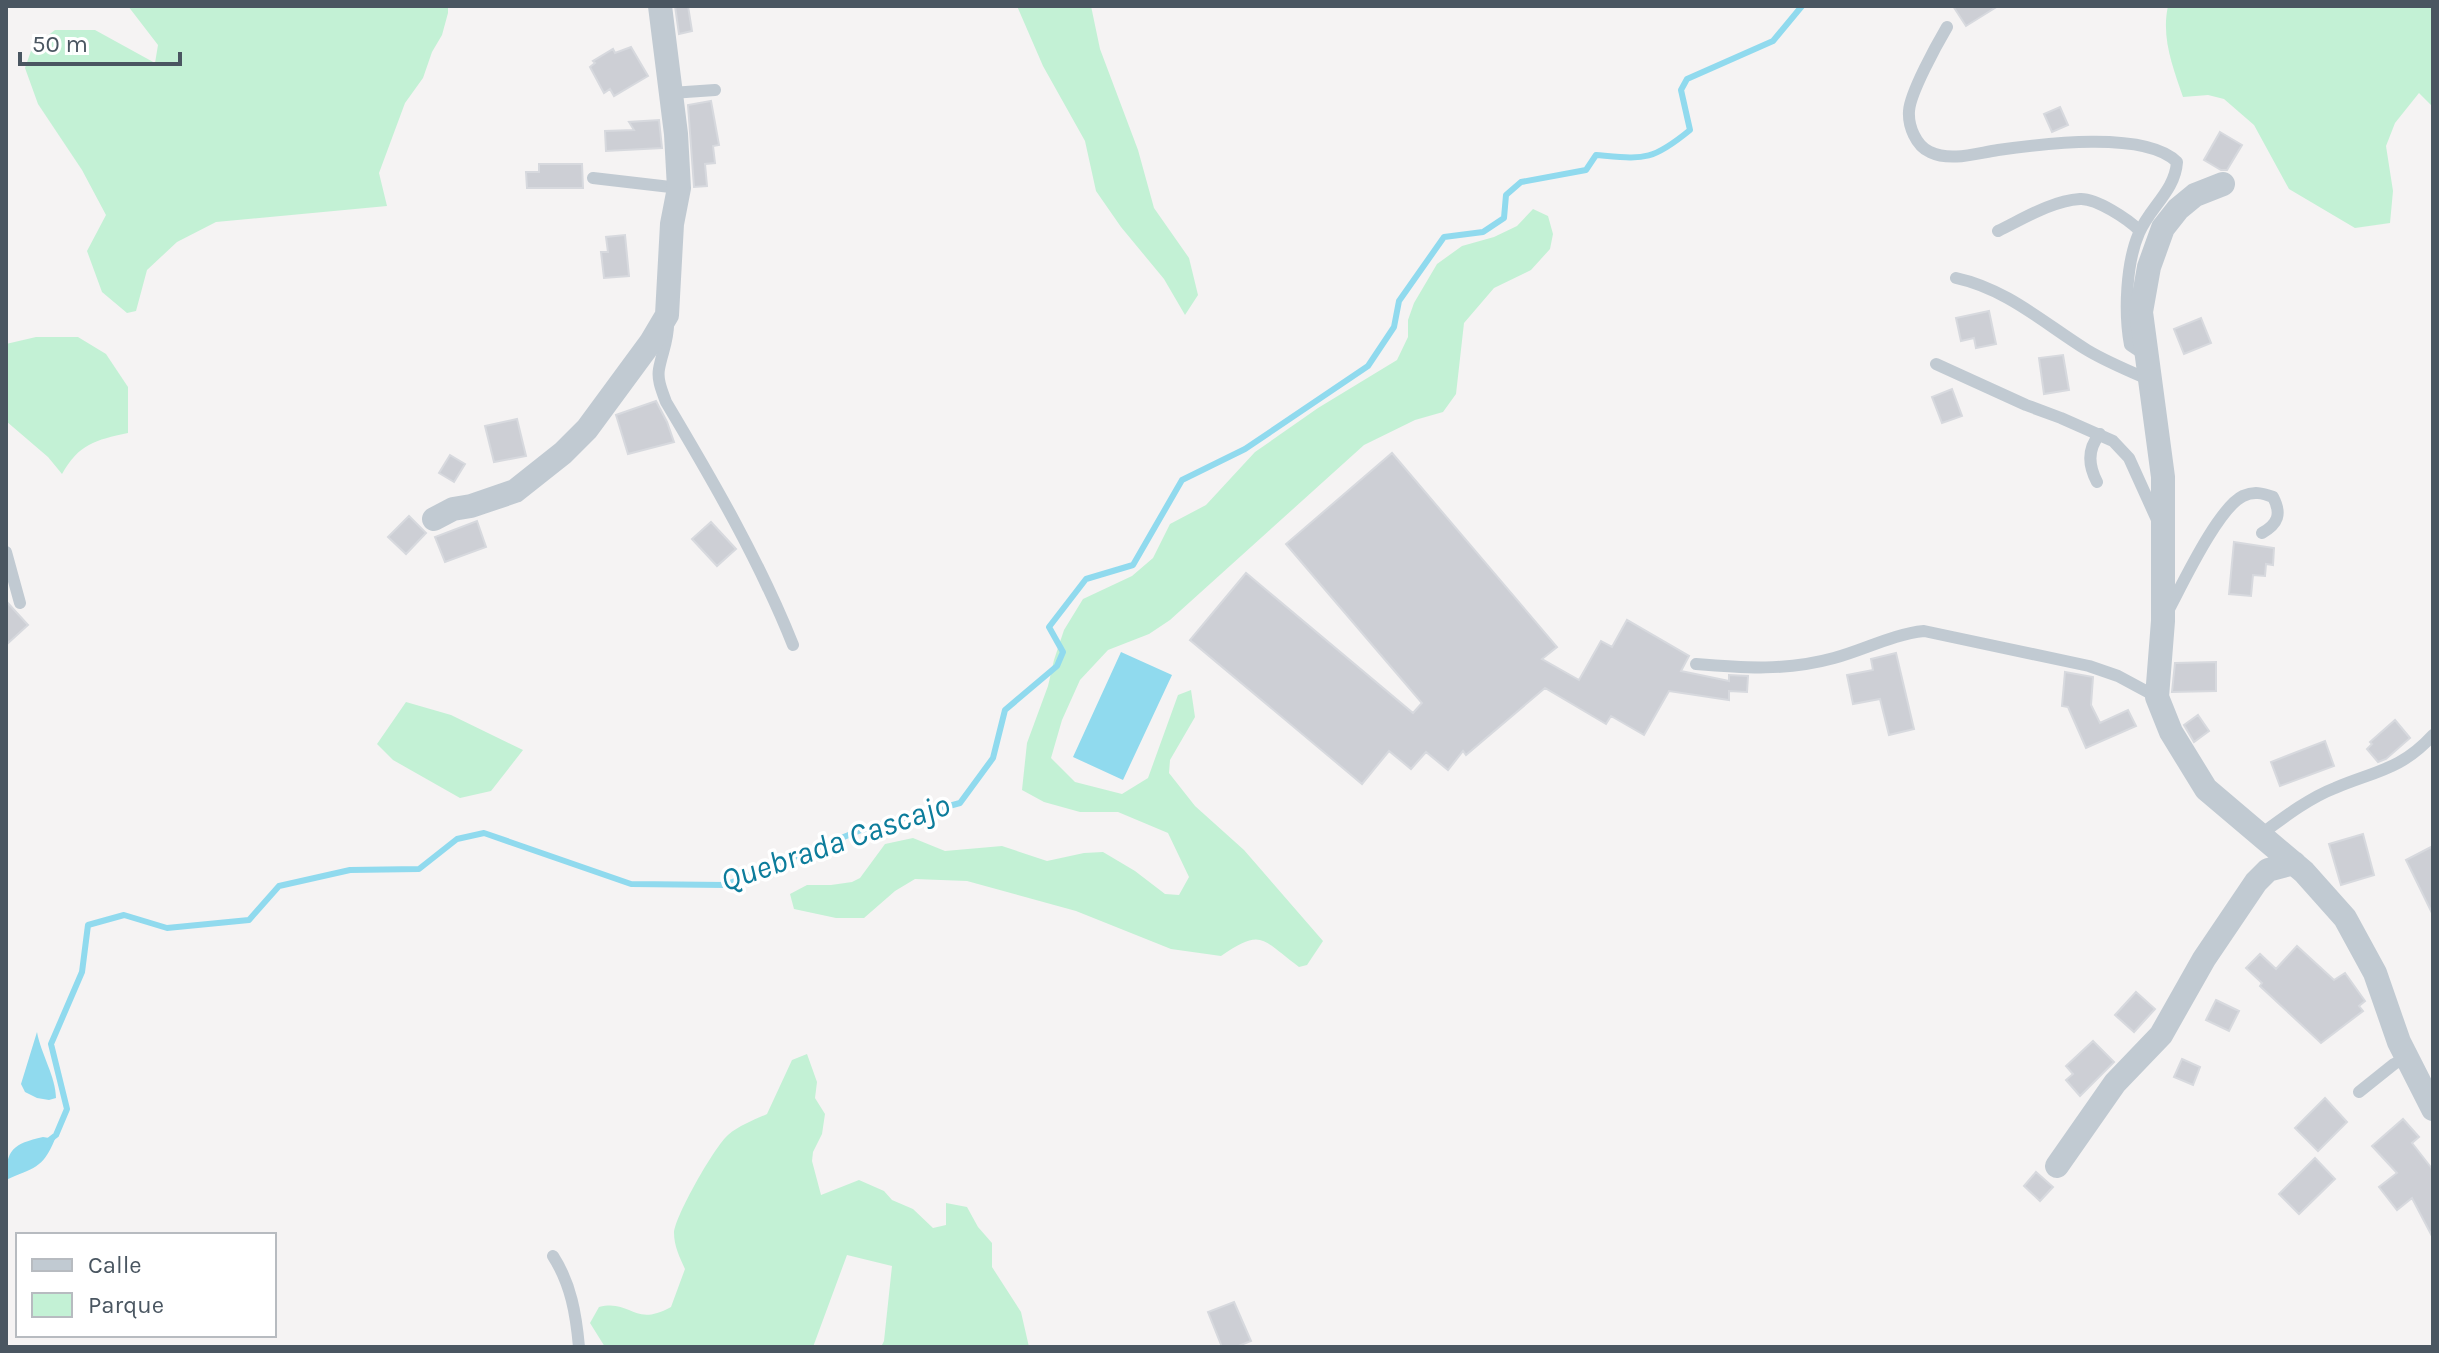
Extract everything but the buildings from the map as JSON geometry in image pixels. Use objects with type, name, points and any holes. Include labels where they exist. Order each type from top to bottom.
[{"type":"street","points":[[434,519],[453,509],[515,491],[563,453],[587,429],[651,342],[667,315],[672,224],[679,188],[660,6]]},
{"type":"street","points":[[2223,184],[2195,195],[2178,209],[2163,228],[2149,267],[2141,312],[2163,477],[2163,621],[2157,697],[2171,732],[2200,781],[2228,809],[2294,863],[2330,899],[2358,940],[2375,973],[2406,1058],[2433,1109]]},
{"type":"street","points":[[2057,1166],[2115,1083],[2161,1035],[2204,959],[2256,882],[2268,870],[2294,863]]},
{"type":"lane","points":[[1947,27],[1932,52],[1909,110],[1913,135],[1930,152],[1961,157],[2062,143],[2142,145],[2168,153],[2177,162],[2176,178],[2140,231],[2133,251],[2125,319],[2130,345],[2149,368]]},
{"type":"lane","points":[[671,93],[715,90]]},
{"type":"lane","points":[[593,178],[679,188]]},
{"type":"lane","points":[[1998,231],[2044,208],[2082,198],[2107,208],[2140,231]]},
{"type":"lane","points":[[1956,278],[1995,292],[2038,316],[2090,352],[2149,368]]},
{"type":"lane","points":[[667,315],[666,347],[659,370],[659,383],[666,402],[739,528],[776,601],[793,645]]},
{"type":"lane","points":[[1936,364],[2113,441],[2129,458],[2153,515],[2164,531]]},
{"type":"lane","points":[[2097,482],[2089,456],[2092,443],[2100,434]]},
{"type":"lane","points":[[2163,621],[2230,505],[2244,495],[2261,492],[2273,497],[2278,516],[2274,526],[2262,533]]},
{"type":"lane","points":[[6,552],[20,603]]},
{"type":"lane","points":[[1696,664],[1764,670],[1798,667],[1924,631],[2089,666],[2118,676],[2157,697]]},
{"type":"lane","points":[[2260,835],[2332,789],[2383,772],[2402,762],[2433,735]]},
{"type":"lane","points":[[2359,1092],[2406,1058]]},
{"type":"lane","points":[[553,1256],[564,1274],[574,1305],[579,1347]]},
{"type":"green space","points":[[128,6],[448,6],[442,35],[423,78],[405,103],[379,173],[387,206],[216,222],[177,242],[147,270],[136,311],[127,313],[102,292],[87,251],[106,215],[82,170],[38,104],[25,68],[32,48],[55,30],[95,30],[155,63],[158,45]]},
{"type":"green space","points":[[1017,6],[1091,6],[1100,49],[1138,150],[1154,208],[1189,258],[1198,295],[1185,315],[1164,279],[1096,191],[1085,141],[1043,66]]},
{"type":"green space","points":[[2168,6],[2433,6],[2433,107],[2419,93],[2395,123],[2386,146],[2393,191],[2390,223],[2355,228],[2289,189],[2254,125],[2224,99],[2208,95],[2183,97],[2167,41]]},
{"type":"green space","points":[[1533,209],[1548,216],[1553,234],[1550,249],[1531,270],[1494,288],[1464,323],[1456,394],[1443,412],[1415,420],[1364,445],[1170,620],[1149,634],[1108,650],[1080,680],[1062,720],[1051,758],[1075,782],[1122,794],[1148,778],[1178,695],[1191,690],[1195,717],[1170,760],[1169,773],[1195,806],[1244,850],[1323,941],[1307,965],[1299,967],[1262,940],[1246,942],[1221,956],[1171,949],[1076,911],[967,881],[915,879],[895,891],[864,918],[836,918],[794,909],[790,894],[807,885],[852,882],[860,878],[885,844],[913,838],[945,851],[1002,846],[1047,861],[1103,852],[1165,894],[1179,895],[1189,877],[1168,833],[1118,812],[1080,812],[1044,802],[1022,790],[1027,743],[1064,630],[1083,599],[1132,576],[1153,558],[1170,524],[1206,505],[1255,452],[1318,408],[1397,360],[1408,337],[1408,320],[1414,303],[1437,264],[1462,246],[1494,237],[1517,226]]},
{"type":"green space","points":[[36,337],[78,337],[106,354],[128,387],[128,433],[89,445],[75,456],[62,474],[48,457],[6,421],[6,344]]},
{"type":"green space","points":[[406,702],[451,715],[523,750],[491,791],[460,798],[393,760],[377,744]]},
{"type":"green space","points":[[807,1054],[817,1082],[815,1098],[825,1114],[822,1134],[812,1161],[821,1195],[859,1180],[913,1209],[933,1228],[946,1225],[946,1203],[967,1207],[992,1243],[992,1267],[1021,1312],[1029,1347],[881,1347],[892,1266],[847,1255],[813,1347],[605,1347],[590,1323],[599,1307],[619,1307],[648,1315],[671,1307],[685,1269],[674,1233],[696,1182],[728,1135],[767,1114],[792,1060]]},
{"type":"water","points":[[1121,652],[1172,675],[1123,780],[1073,757]]},
{"type":"water","points":[[37,1032],[55,1090],[56,1098],[49,1100],[25,1092],[21,1084]]},
{"type":"water","points":[[43,1137],[55,1139],[46,1157],[30,1169],[6,1180],[13,1150],[25,1142]]},
{"type":"waterway","name":"Quebrada Cascajo","points":[[47,1142],[56,1135],[67,1109],[51,1044],[82,972],[88,925],[124,915],[167,928],[249,920],[279,886],[350,870],[419,869],[457,839],[484,833],[631,884],[725,885],[861,830],[960,803],[993,758],[1005,710],[1057,666],[1063,652],[1049,627],[1086,579],[1133,565],[1182,480],[1245,449],[1368,366],[1394,327],[1399,301],[1444,237],[1483,232],[1504,218],[1506,195],[1521,182],[1586,170],[1596,155],[1637,157],[1666,148],[1690,130],[1681,90],[1687,79],[1773,41],[1802,6]]}]
